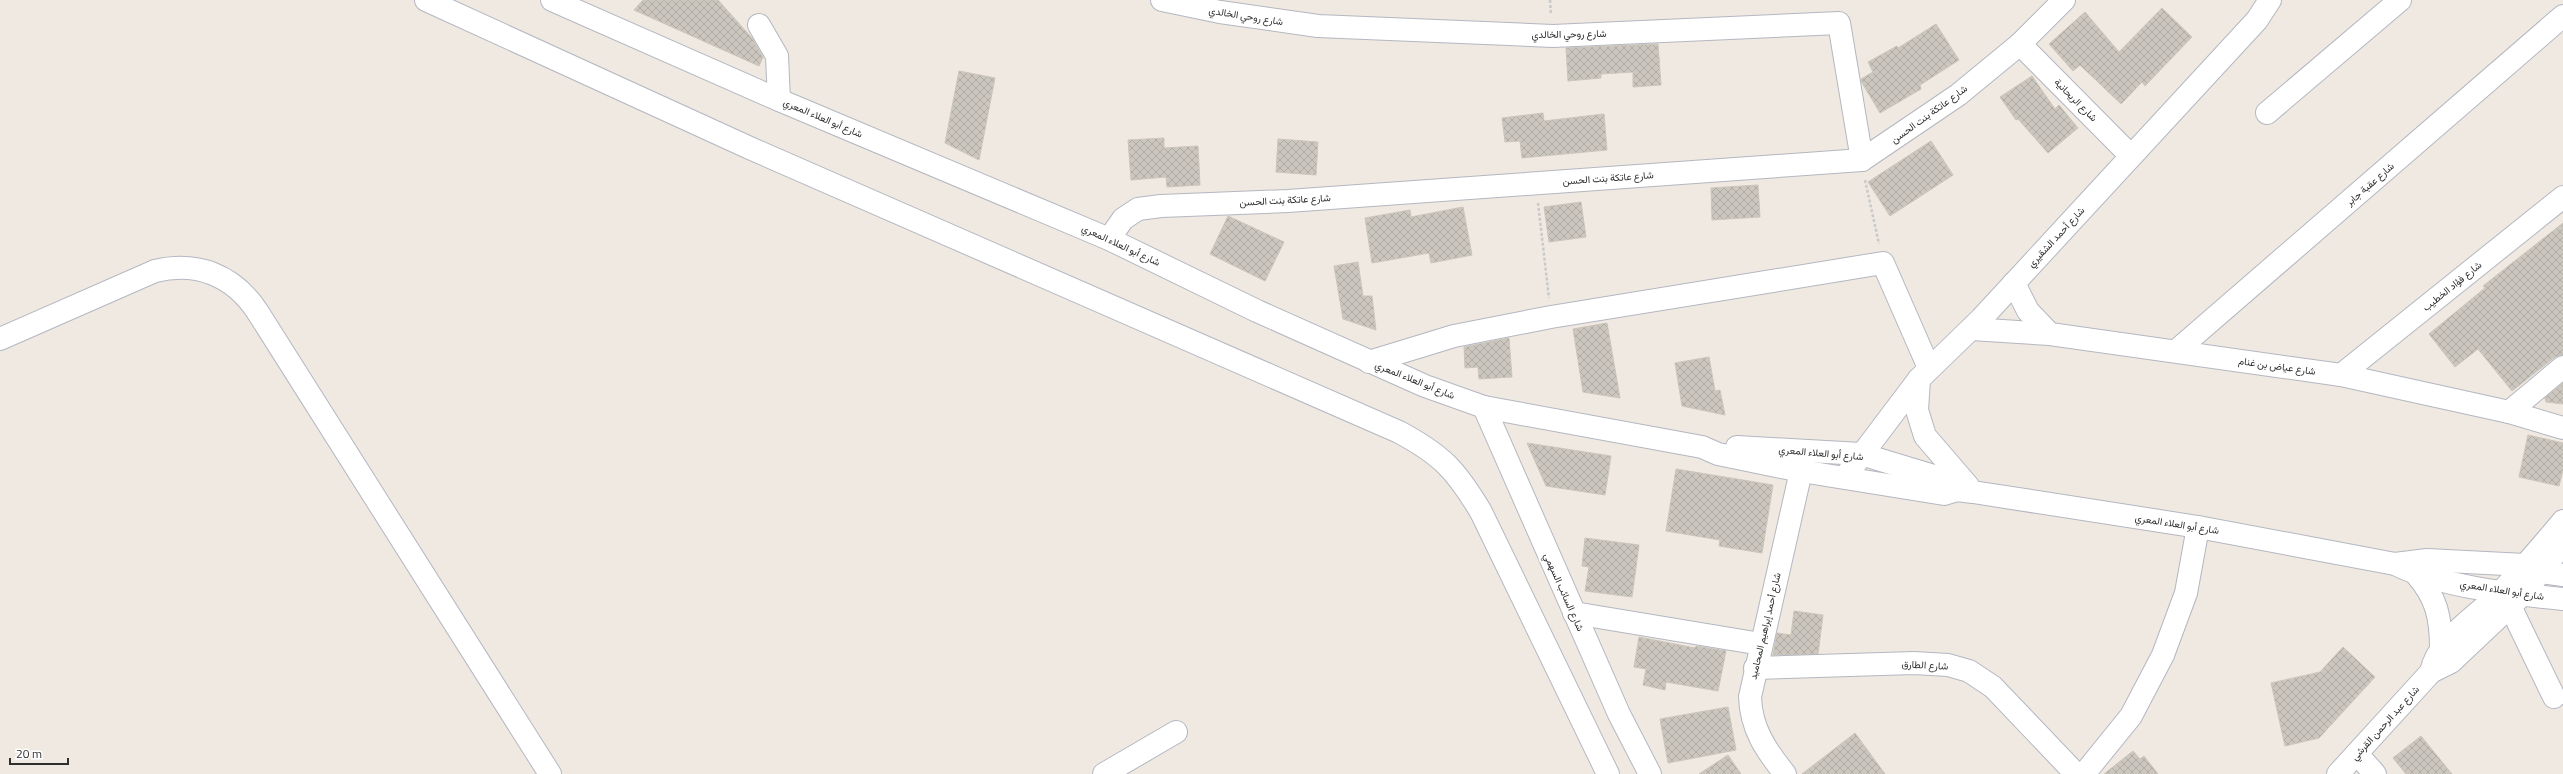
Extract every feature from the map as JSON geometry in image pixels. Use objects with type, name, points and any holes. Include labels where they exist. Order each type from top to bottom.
[{"type":"street","points":[[426,0],[752,149],[1399,432],[1434,452],[1460,478],[1481,512],[1608,774]]},
{"type":"street","name":"شارع أبو العلاء المعري","points":[[552,0],[779,100],[1109,238],[1257,311],[1369,362],[1425,386],[1484,407],[1702,447],[1718,454],[1801,471],[1944,494],[1965,491],[2198,527],[2395,564],[2416,574],[2511,597],[2563,599]]},
{"type":"street","name":"شارع روحي الخالدي","points":[[1162,0],[1220,12],[1318,26],[1553,36],[1839,22],[1862,160]]},
{"type":"street","name":"شارع عاتكة بنت الحسن","points":[[1109,238],[1123,218],[1138,209],[1161,206],[1288,201],[1862,160],[1958,95],[2020,44],[2064,0]]},
{"type":"street","name":"شارع أحمد الشقيري","points":[[1845,477],[1924,373],[1971,329],[2014,283],[2257,20],[2270,0]]},
{"type":"street","points":[[2268,113],[2400,0]]},
{"type":"street","name":"شارع عقبة جابر","points":[[2176,352],[2563,16]]},
{"type":"street","points":[[759,25],[777,56],[779,100]]},
{"type":"street","name":"شارع الريحانية","points":[[2020,44],[2131,156]]},
{"type":"street","name":"شارع فؤاد الخطيب","points":[[2341,375],[2563,197]]},
{"type":"street","points":[[1369,362],[1454,336],[1551,317],[1883,263],[1924,373],[1917,410],[1925,436],[1965,491]]},
{"type":"street","points":[[0,339],[155,271],[185,267],[207,271],[227,280],[239,288],[257,311],[550,774]]},
{"type":"street","points":[[2014,283],[2028,311],[2050,334]]},
{"type":"street","name":"شارع عياض بن غنام","points":[[1971,329],[2050,334],[2341,375],[2509,412],[2563,428]]},
{"type":"street","points":[[2509,412],[2563,367]]},
{"type":"street","name":"شارع السائب السهمي","points":[[1484,407],[1619,714],[1650,774]]},
{"type":"street","name":"شارع أبو العلاء المعري","points":[[1702,447],[1720,445],[1861,454],[1947,480],[1965,491]]},
{"type":"street","name":"شارع أحمد إبراهيم المحاميد","points":[[1785,774],[1762,744],[1754,727],[1750,698],[1755,668],[1801,471]]},
{"type":"street","name":"شارع عبد الرحمن القرشي","points":[[2338,774],[2431,672],[2451,662],[2511,597],[2533,568],[2563,522]]},
{"type":"street","points":[[2084,774],[2131,716],[2163,655],[2186,593],[2198,527]]},
{"type":"street","name":"شارع عبد الرحمن القرشي","points":[[2533,568],[2563,544]]},
{"type":"street","name":"شارع أبو العلاء المعري","points":[[2395,564],[2426,560],[2533,568],[2563,575]]},
{"type":"street","points":[[2416,574],[2429,589],[2436,608],[2441,627],[2441,649]]},
{"type":"street","points":[[2511,597],[2554,697]]},
{"type":"street","name":"شارع عبد الرحمن القرشي","points":[[2431,672],[2433,662],[2441,649],[2511,597]]},
{"type":"street","points":[[1574,613],[1761,644]]},
{"type":"street","name":"شارع الطارق","points":[[1755,668],[1914,663],[1948,665],[1969,671],[1993,687],[2076,774]]},
{"type":"street","points":[[1104,774],[1176,732]]},
{"type":"street","points":[[2357,754],[2375,774]]},
{"type":"path","points":[[1862,160],[1883,263]]},
{"type":"path","points":[[1536,183],[1551,317]]},
{"type":"building","points":[[643,0],[718,0],[752,38],[763,57],[759,66],[634,10]]},
{"type":"building","points":[[2162,8],[2192,37],[2145,86],[2142,82],[2121,104],[2080,65],[2073,71],[2049,44],[2085,12],[2119,52]]},
{"type":"building","points":[[1936,24],[1959,60],[1920,85],[1921,89],[1880,113],[1861,81],[1861,79],[1873,72],[1868,62],[1897,46],[1898,48]]},
{"type":"building","points":[[1658,44],[1661,85],[1633,87],[1633,72],[1601,74],[1601,78],[1568,81],[1566,48]]},
{"type":"building","points":[[959,71],[995,78],[979,160],[945,143]]},
{"type":"building","points":[[2032,76],[2055,109],[2059,105],[2078,128],[2048,153],[2018,119],[2016,120],[2000,97]]},
{"type":"building","points":[[1543,113],[1544,121],[1604,114],[1607,150],[1522,158],[1520,141],[1505,142],[1502,118]]},
{"type":"building","points":[[1164,138],[1164,148],[1198,146],[1200,185],[1167,187],[1166,177],[1131,180],[1128,140]]},
{"type":"building","points":[[1278,139],[1318,142],[1316,175],[1276,172]]},
{"type":"building","points":[[1931,141],[1953,175],[1890,216],[1868,182]]},
{"type":"building","points":[[1758,185],[1760,217],[1712,220],[1711,188]]},
{"type":"building","points":[[1581,202],[1586,237],[1549,242],[1544,207]]},
{"type":"building","points":[[1463,207],[1472,255],[1431,263],[1429,253],[1372,263],[1365,218],[1410,210],[1411,217]]},
{"type":"building","points":[[1228,216],[1284,242],[1265,281],[1210,254]]},
{"type":"building","points":[[2563,223],[2563,355],[2555,357],[2512,391],[2478,349],[2455,367],[2429,334],[2485,288],[2483,286]]},
{"type":"building","points":[[1358,262],[1363,296],[1372,296],[1376,330],[1343,319],[1334,266]]},
{"type":"building","points":[[1607,323],[1620,398],[1583,392],[1573,329]]},
{"type":"building","points":[[1509,338],[1512,377],[1479,379],[1478,367],[1465,368],[1464,347]]},
{"type":"building","points":[[1709,357],[1715,391],[1720,390],[1725,415],[1682,406],[1675,363]]},
{"type":"building","points":[[2563,383],[2563,404],[2546,402],[2545,398]]},
{"type":"building","points":[[2528,435],[2563,443],[2563,470],[2559,486],[2519,477]]},
{"type":"building","points":[[1527,443],[1611,456],[1605,495],[1546,486]]},
{"type":"building","points":[[1676,469],[1773,485],[1762,553],[1719,546],[1720,540],[1666,531]]},
{"type":"building","points":[[1585,538],[1639,545],[1632,597],[1585,591],[1589,567],[1582,566]]},
{"type":"building","points":[[1794,611],[1823,615],[1818,654],[1773,655],[1777,633],[1791,635]]},
{"type":"building","points":[[1639,637],[1695,648],[1696,646],[1726,651],[1718,691],[1666,682],[1665,690],[1643,685],[1646,669],[1634,667]]},
{"type":"building","points":[[2343,647],[2375,677],[2319,738],[2285,746],[2271,683],[2320,672]]},
{"type":"building","points":[[1728,707],[1736,750],[1668,763],[1660,719]]},
{"type":"building","points":[[1855,733],[1885,774],[1802,774]]},
{"type":"building","points":[[2421,736],[2452,774],[2406,774],[2393,758]]},
{"type":"building","points":[[2133,751],[2140,759],[2144,756],[2158,774],[2104,774]]},
{"type":"building","points":[[1728,755],[1741,774],[1699,774]]}]
